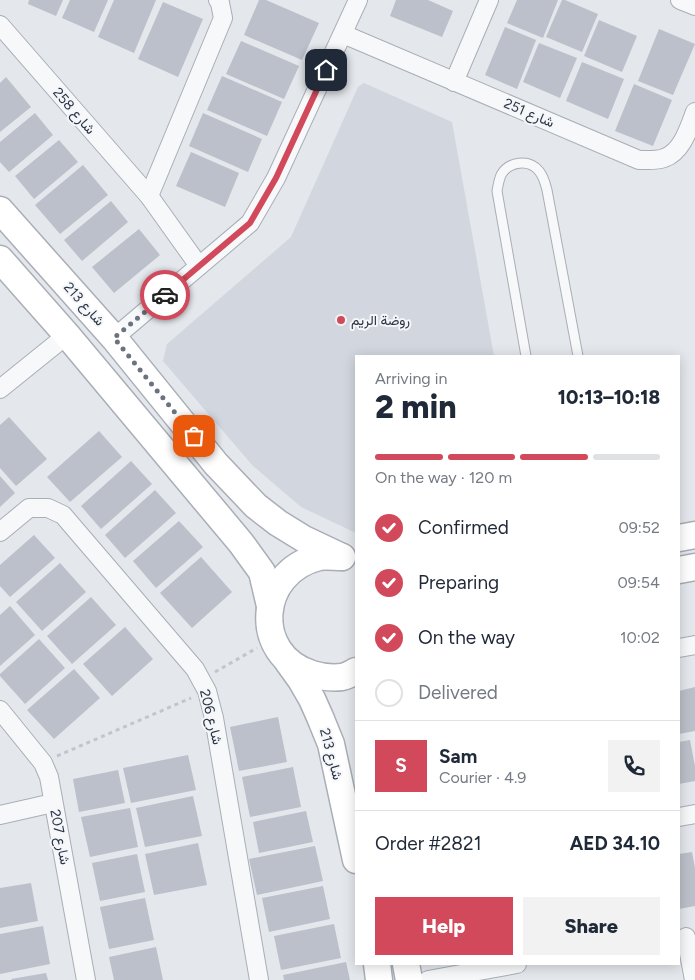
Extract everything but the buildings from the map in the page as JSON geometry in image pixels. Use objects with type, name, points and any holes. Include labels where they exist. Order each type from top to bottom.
[{"type":"street","points":[[149,196],[223,18],[218,0]]},
{"type":"street","points":[[114,338],[250,223],[276,178],[358,0]]},
{"type":"street","points":[[454,82],[489,0]]},
{"type":"street","points":[[680,0],[695,6]]},
{"type":"street","name":"شارع 258","points":[[0,25],[149,196],[200,266]]},
{"type":"street","name":"شارع 251","points":[[343,34],[640,160],[666,158],[675,151],[684,138],[695,112]]},
{"type":"street","name":"شارع 213","points":[[0,210],[114,338],[216,464],[256,506],[278,523],[304,539],[349,560]]},
{"type":"street","points":[[0,259],[67,335],[241,543],[262,572],[270,606]]},
{"type":"street","points":[[0,388],[67,335]]},
{"type":"street","points":[[149,434],[171,445],[198,471],[204,473],[216,464]]},
{"type":"street","name":"شارع 206","points":[[0,532],[29,508],[48,508],[63,514],[195,669],[204,685],[216,728],[259,980]]},
{"type":"street","points":[[680,538],[695,535]]},
{"type":"street","points":[[349,560],[320,557],[291,570],[277,586],[270,606],[269,619],[279,649],[301,671],[322,677],[343,677],[355,671]]},
{"type":"street","points":[[680,570],[695,566]]},
{"type":"street","points":[[680,648],[695,645]]},
{"type":"street","name":"شارع 213","points":[[279,649],[312,699],[331,744],[355,855]]},
{"type":"street","name":"شارع 207","points":[[0,710],[43,762],[49,777],[86,980]]},
{"type":"street","points":[[0,814],[53,803]]},
{"type":"street","points":[[680,817],[695,814]]},
{"type":"street","points":[[687,937],[694,980]]},
{"type":"street","points":[[377,965],[380,980]]},
{"type":"street","points":[[406,965],[409,980]]},
{"type":"street","points":[[428,980],[511,965]]},
{"type":"lane","points":[[526,355],[497,191],[502,173],[509,166],[522,163],[538,170],[544,178],[578,355]]},
{"type":"path","points":[[43,762],[279,649]]},
{"type":"shaded area","name":"روضة الريم","points":[[364,83],[452,122],[494,355],[355,355],[355,533],[301,507],[253,466],[163,361],[167,344],[291,237],[358,87]]},
{"type":"way so far","points":[[165,295],[114,338],[194,436]]},
{"type":"place","name":"روضة الريم","points":[[341,320]]},
{"type":"route","points":[[165,295],[250,223],[276,178],[326,70]]}]
